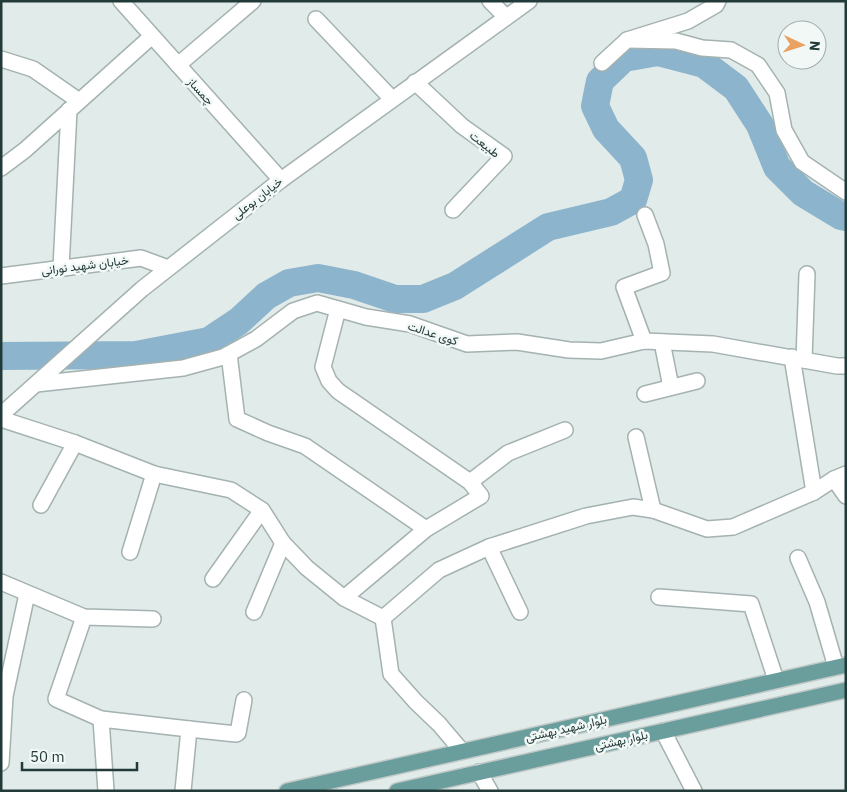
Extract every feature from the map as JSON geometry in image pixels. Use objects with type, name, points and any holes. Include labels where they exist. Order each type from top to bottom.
[{"type":"main road","name":"بلوار شهید بهشتی","points":[[287,791],[841,666]]},
{"type":"main road","name":"بلوار بهشتی","points":[[397,791],[846,690]]},
{"type":"street","name":"چمساز","points":[[121,1],[281,180]]},
{"type":"street","points":[[178,65],[253,1]]},
{"type":"street","points":[[490,1],[506,17]]},
{"type":"street","name":"خیابان بوعلی","points":[[1,415],[110,317],[168,268],[281,180],[392,98],[529,1]]},
{"type":"street","points":[[602,63],[627,40],[688,21],[716,5],[718,1]]},
{"type":"street","points":[[316,19],[392,98]]},
{"type":"street","points":[[1,168],[25,150],[152,36]]},
{"type":"street","points":[[627,40],[676,41],[702,48],[731,50],[758,66],[777,94],[784,130],[802,162],[846,192]]},
{"type":"street","points":[[1,59],[32,69],[74,105]]},
{"type":"street","name":"طبيعت","points":[[415,82],[462,126],[504,156],[453,210]]},
{"type":"street","points":[[61,268],[74,105]]},
{"type":"street","points":[[644,215],[656,244],[662,274],[624,287],[644,341]]},
{"type":"street","name":"خیابان شهید نورانی","points":[[1,276],[141,258],[168,268]]},
{"type":"street","points":[[807,274],[798,359],[814,492]]},
{"type":"street","name":"کوی عدالت","points":[[37,383],[183,368],[229,354],[256,339],[293,311],[317,304],[366,317],[410,324],[467,344],[517,342],[569,350],[601,352],[644,341],[713,344],[846,366]]},
{"type":"street","points":[[338,309],[323,367],[329,381],[338,391],[470,482],[481,496],[426,530],[344,598]]},
{"type":"street","points":[[662,342],[671,387]]},
{"type":"street","points":[[229,354],[237,418],[268,433],[305,446],[426,530]]},
{"type":"street","points":[[644,394],[697,381]]},
{"type":"street","points":[[1,419],[74,443],[154,474],[231,490],[262,510],[283,542],[307,568],[344,598],[383,618]]},
{"type":"street","points":[[470,482],[508,453],[565,430]]},
{"type":"street","points":[[636,437],[654,510]]},
{"type":"street","points":[[41,505],[74,443]]},
{"type":"street","points":[[130,552],[154,474]]},
{"type":"street","points":[[383,618],[439,570],[489,547],[586,516],[633,507],[654,510],[707,529],[733,526],[814,492],[840,476],[846,496]]},
{"type":"street","points":[[213,579],[262,510]]},
{"type":"street","points":[[254,612],[283,542]]},
{"type":"street","points":[[489,547],[520,612]]},
{"type":"street","points":[[798,558],[841,666]]},
{"type":"street","points":[[1,582],[84,617],[153,619]]},
{"type":"street","points":[[1,763],[5,696],[28,594]]},
{"type":"street","points":[[659,597],[751,604],[776,680]]},
{"type":"street","points":[[84,617],[56,699],[102,719],[236,734],[238,733],[244,700]]},
{"type":"street","points":[[383,618],[391,674],[462,751]]},
{"type":"street","points":[[102,719],[106,791]]},
{"type":"street","points":[[182,791],[189,729]]},
{"type":"street","points":[[663,731],[694,791]]},
{"type":"street","points":[[479,772],[490,791]]},
{"type":"waterway","points":[[1,356],[136,355],[209,341],[239,321],[266,296],[289,283],[318,278],[354,285],[395,299],[423,299],[455,286],[548,227],[611,212],[633,200],[639,180],[633,158],[606,129],[595,106],[600,81],[624,58],[658,52],[704,64],[736,88],[760,125],[777,167],[803,193],[841,216],[846,217]]}]
